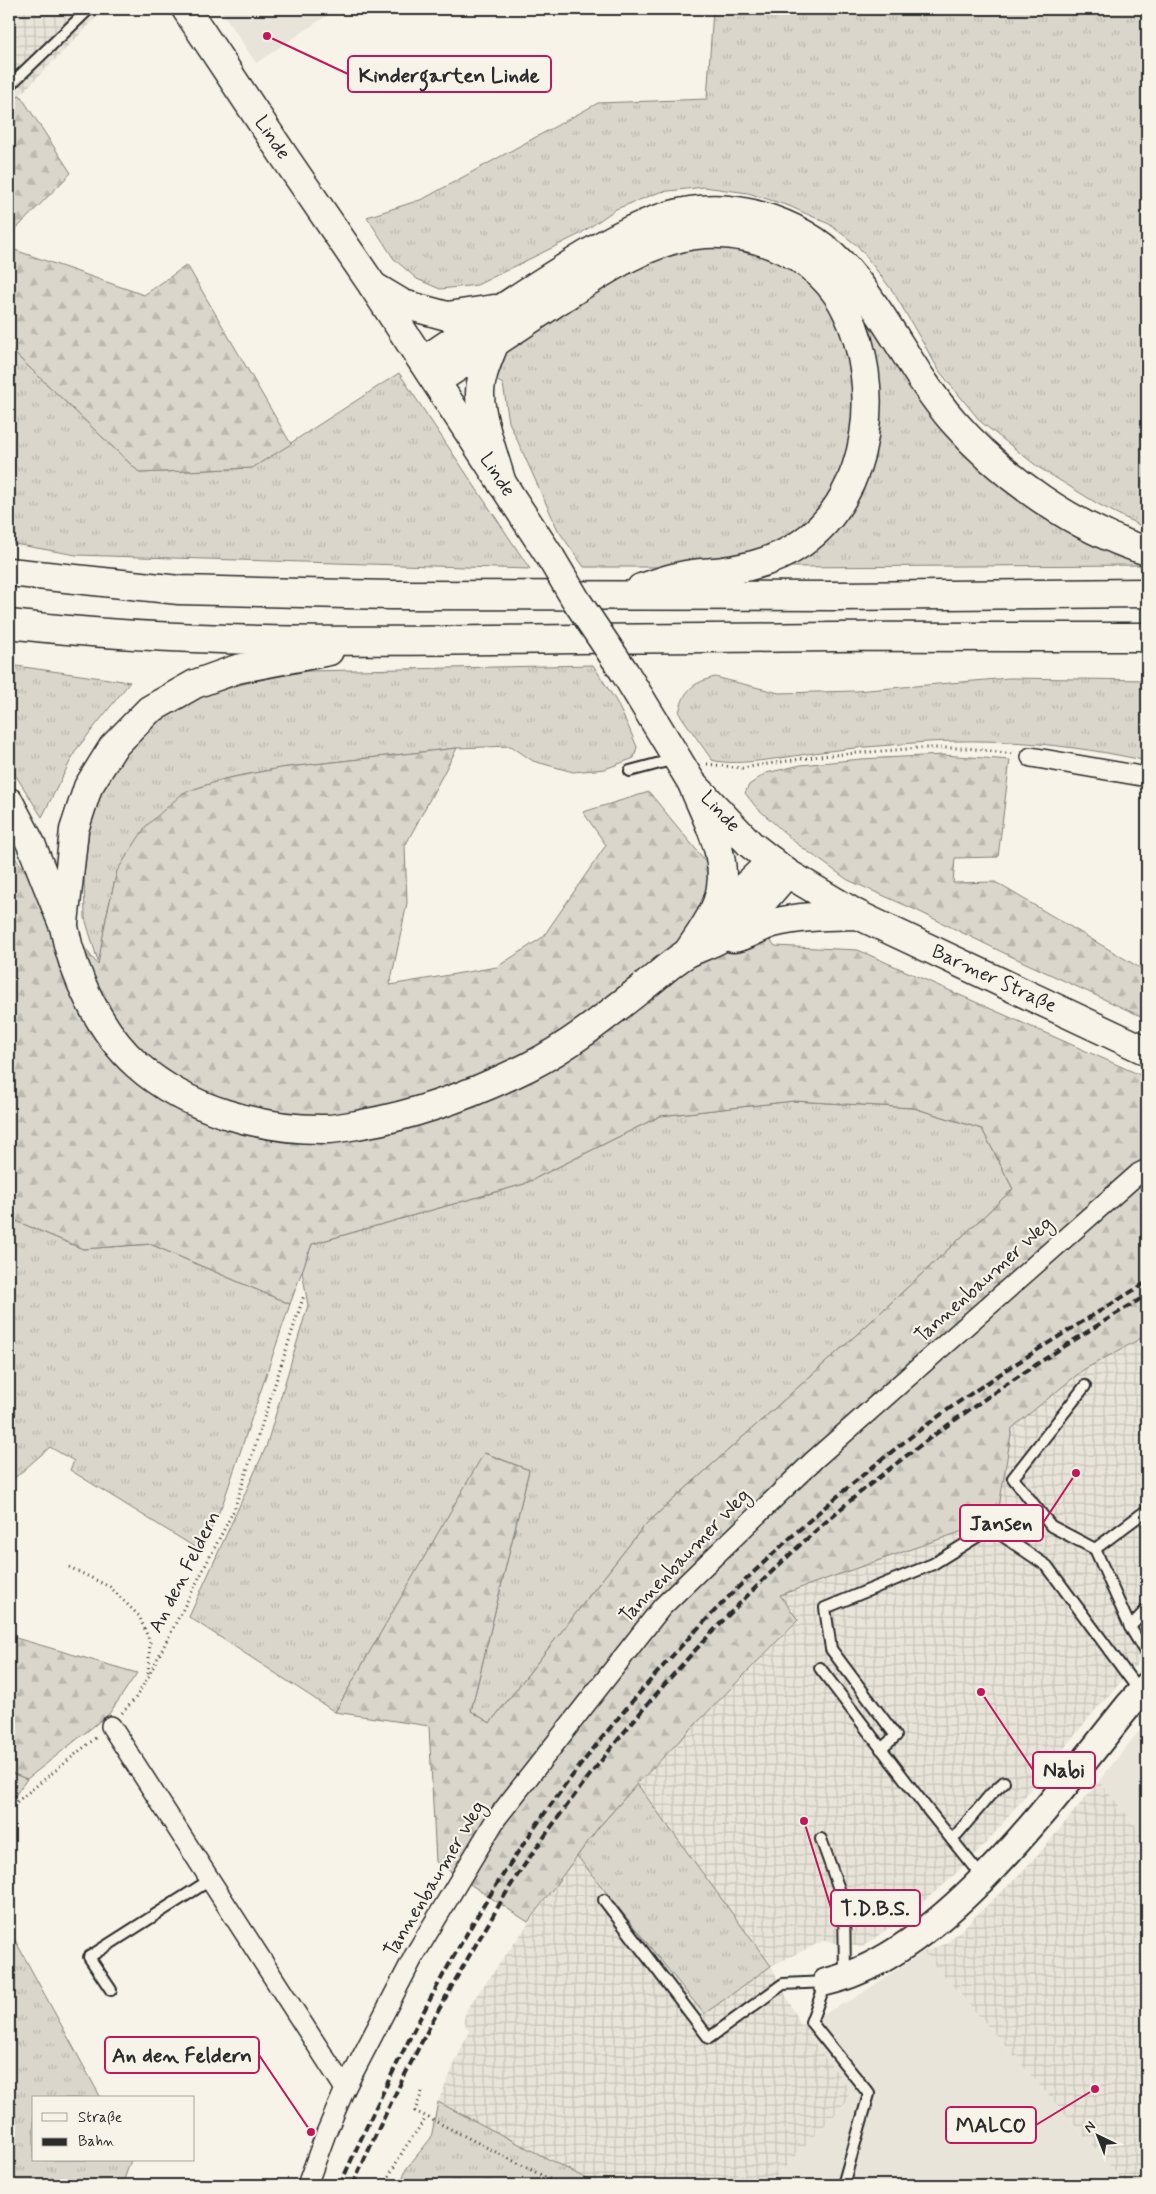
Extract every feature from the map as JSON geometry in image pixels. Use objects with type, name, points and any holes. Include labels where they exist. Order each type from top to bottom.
[{"type":"main road","name":"Linde","points":[[186,9],[429,371],[625,673],[676,758],[699,773],[728,823],[780,867],[850,911]]},
{"type":"main road","points":[[429,371],[501,308],[585,255],[641,225],[670,215],[702,210],[732,210],[760,215],[785,225],[814,241],[833,255],[855,278],[934,397],[954,422],[1012,477],[1066,513],[1103,533],[1147,551]]},
{"type":"main road","points":[[429,371],[495,342],[620,263],[669,240],[696,235],[722,234],[751,237],[775,245],[797,257],[816,272],[833,290],[847,310],[856,334],[864,365],[867,413],[863,442],[855,471],[842,499],[823,524],[802,543],[770,560],[731,570],[681,576],[614,596]]},
{"type":"main road","points":[[373,286],[403,304],[448,316],[501,308]]},
{"type":"main road","points":[[495,342],[485,367],[480,394],[483,414],[502,484]]},
{"type":"main road","points":[[9,572],[179,590],[390,595],[838,596],[1147,593]]},
{"type":"main road","points":[[9,624],[71,631],[185,639],[375,641],[874,636],[1147,637]]},
{"type":"main road","points":[[64,927],[74,830],[88,787],[113,747],[148,710],[195,684],[237,669],[375,641]]},
{"type":"main road","points":[[699,773],[721,860],[721,888],[713,930]]},
{"type":"main road","points":[[9,802],[31,844],[64,927],[66,938],[88,999],[109,1034],[136,1065],[168,1088],[204,1106],[272,1125],[327,1130],[423,1110],[473,1093],[530,1066],[588,1030],[686,954],[780,867]]},
{"type":"main road","points":[[713,930],[741,937],[762,927],[793,919],[850,911]]},
{"type":"main road","name":"Barmer Straße","points":[[850,911],[1147,1051]]},
{"type":"street","points":[[1031,757],[1147,777]]},
{"type":"street","name":"Tannenbaumer Weg","points":[[308,2185],[345,2089],[414,1956],[496,1819],[662,1607],[814,1460],[1085,1220],[1139,1173],[1147,1169]]},
{"type":"street","points":[[836,1980],[868,1968],[898,1950],[933,1924],[983,1878],[1042,1812],[1144,1689]]},
{"type":"street","points":[[110,1726],[345,2089]]},
{"type":"lane","points":[[9,86],[89,9]]},
{"type":"lane","points":[[630,771],[676,758]]},
{"type":"lane","points":[[1085,1386],[1013,1478],[1051,1526],[1095,1549],[1130,1627],[1147,1655]]},
{"type":"lane","points":[[1095,1549],[1147,1510]]},
{"type":"lane","points":[[881,1749],[896,1736],[831,1649],[825,1608],[933,1564],[991,1528],[1047,1566],[1144,1689]]},
{"type":"lane","points":[[1130,1627],[1147,1609]]},
{"type":"lane","points":[[820,1668],[983,1878]]},
{"type":"lane","points":[[952,1840],[990,1795],[1004,1782]]},
{"type":"lane","points":[[821,1839],[844,1903],[836,1980],[811,2022],[869,2094],[844,2185]]},
{"type":"lane","points":[[111,1990],[89,1957],[210,1880]]},
{"type":"lane","points":[[604,1900],[709,2038],[783,1984],[836,1980]]},
{"type":"path","points":[[699,773],[820,756],[920,748],[967,748],[1031,757]]},
{"type":"path","name":"An den Feldern","points":[[9,1808],[110,1726],[135,1699],[148,1677],[234,1510],[304,1295]]},
{"type":"path","points":[[69,1567],[110,1587],[139,1616],[150,1642],[148,1677]]},
{"type":"path","points":[[422,2092],[415,2111],[561,2185]]},
{"type":"path","points":[[384,2185],[404,2149],[426,2118]]},
{"type":"shaded area","points":[[9,9],[105,9],[9,106]]},
{"type":"shaded area","points":[[220,9],[337,9],[256,63]]},
{"type":"shaded area","points":[[1147,1335],[1147,1653],[1093,1713],[988,1841],[948,1881],[906,1916],[862,1947],[823,1941],[771,1966],[801,2025],[804,2024],[818,2049],[841,2077],[847,2088],[848,2096],[846,2103],[768,2185],[597,2185],[438,2102],[469,2031],[463,2022],[467,2009],[577,1856],[703,2014],[770,1966],[637,1784],[797,1620],[779,1595],[997,1519],[1012,1428],[1083,1370]]},
{"type":"shaded area","points":[[1147,1721],[1147,1839],[1099,1781]]},
{"type":"shaded area","points":[[1099,1781],[1147,1839],[1147,2185],[1127,2185],[923,1952],[947,1943],[1012,1882],[1044,1848]]},
{"type":"shaded area","points":[[923,1952],[1127,2185],[768,2185],[846,2103],[841,2077],[818,2049],[804,2024],[853,1999]]},
{"type":"green space","points":[[713,9],[1147,9],[1147,529],[1098,504],[1038,467],[981,422],[940,372],[894,293],[858,246],[829,224],[789,206],[748,193],[704,187],[660,192],[616,209],[580,234],[477,285],[440,289],[417,279],[394,259],[367,217],[423,199],[598,103],[707,99]]},
{"type":"green space","points":[[20,95],[71,173],[9,236],[9,106]]},
{"type":"green space","points":[[712,217],[758,225],[795,239],[824,260],[848,286],[911,380],[958,438],[1006,481],[1032,500],[1088,532],[1117,546],[1147,557],[1147,565],[782,567],[808,550],[831,531],[858,495],[865,481],[875,447],[877,412],[874,376],[861,320],[831,278],[812,260],[791,246],[768,235],[743,228],[718,225],[692,227],[655,237],[604,262],[460,355],[455,348],[618,244],[664,227]]},
{"type":"green space","points":[[710,244],[759,250],[804,274],[838,315],[856,368],[853,439],[827,505],[788,542],[705,567],[584,567],[558,530],[509,422],[503,384],[492,378],[507,349],[518,338],[650,259]]},
{"type":"green space","points":[[9,248],[144,295],[187,265],[291,444],[252,468],[140,473],[9,348]]},
{"type":"green space","points":[[9,348],[140,473],[252,468],[399,373],[530,569],[76,555],[9,543]]},
{"type":"green space","points":[[9,665],[130,682],[76,750],[42,817],[9,765]]},
{"type":"green space","points":[[593,665],[616,701],[637,747],[634,758],[605,769],[573,772],[533,761],[511,746],[457,748],[280,768],[224,779],[183,793],[117,871],[106,918],[99,965],[85,918],[84,873],[90,821],[106,781],[134,741],[164,714],[205,695],[253,681],[308,671]]},
{"type":"green space","points":[[715,677],[779,693],[856,691],[1009,678],[1146,680],[1147,761],[1060,746],[972,741],[942,741],[850,748],[752,761],[723,762],[712,760],[679,713],[681,705],[690,689],[700,682]]},
{"type":"green space","points":[[457,748],[405,846],[407,903],[390,985],[497,967],[543,937],[606,845],[583,812],[649,792],[775,946],[858,950],[1147,1078],[1147,1335],[1083,1370],[1012,1428],[997,1519],[780,1595],[798,1620],[637,1784],[598,1828],[528,1922],[436,1862],[429,1726],[335,1712],[484,1453],[529,1470],[471,1711],[490,1723],[644,1526],[865,1327],[1013,1189],[982,1129],[914,1108],[794,1101],[660,1116],[524,1184],[312,1244],[290,1304],[150,1244],[83,1249],[9,1218],[9,850],[98,965],[117,871],[146,826],[183,793],[224,779],[280,768]]},
{"type":"green space","points":[[944,755],[1010,760],[998,857],[955,858],[953,883],[995,882],[1147,972],[1147,1019],[848,880],[796,843],[756,807],[745,793],[749,785],[766,773],[801,765],[861,759]]},
{"type":"green space","points":[[794,1101],[914,1108],[982,1129],[1013,1189],[865,1327],[644,1526],[490,1723],[471,1711],[529,1470],[485,1453],[335,1712],[189,1617],[266,1447],[308,1305],[302,1271],[312,1244],[524,1184],[660,1116]]},
{"type":"green space","points":[[9,1218],[83,1249],[150,1244],[290,1304],[223,1503],[201,1551],[70,1470],[74,1461],[50,1447],[9,1483]]},
{"type":"green space","points":[[9,1636],[137,1673],[109,1714],[27,1779],[9,1772]]},
{"type":"green space","points":[[9,1772],[27,1779],[9,1804]]},
{"type":"green space","points":[[637,1784],[771,1966],[704,2014],[577,1856],[598,1828]]},
{"type":"green space","points":[[9,1929],[100,2096],[32,2096],[32,2162],[130,2162],[122,2185],[9,2185]]},
{"type":"green space","points":[[438,2102],[597,2185],[400,2185],[406,2169],[431,2138]]},
{"type":"railway","points":[[340,2185],[397,2063],[439,1983],[508,1867],[592,1751],[686,1641],[789,1539],[843,1491],[899,1446],[990,1381],[1147,1282]]},
{"type":"railway","points":[[353,2185],[382,2121],[429,2027],[509,1888],[592,1772],[673,1675],[759,1584],[851,1500],[922,1444],[995,1392],[1147,1295]]},
{"type":"place","name":"Kindergarten Linde","points":[[267,36]]},
{"type":"place","name":"Jansen","points":[[1076,1473]]},
{"type":"place","name":"Nabi","points":[[981,1692]]},
{"type":"place","name":"T.D.B.S.","points":[[804,1821]]},
{"type":"place","name":"MALCO","points":[[1095,2089]]},
{"type":"place","name":"An den Feldern","points":[[311,2132]]}]
